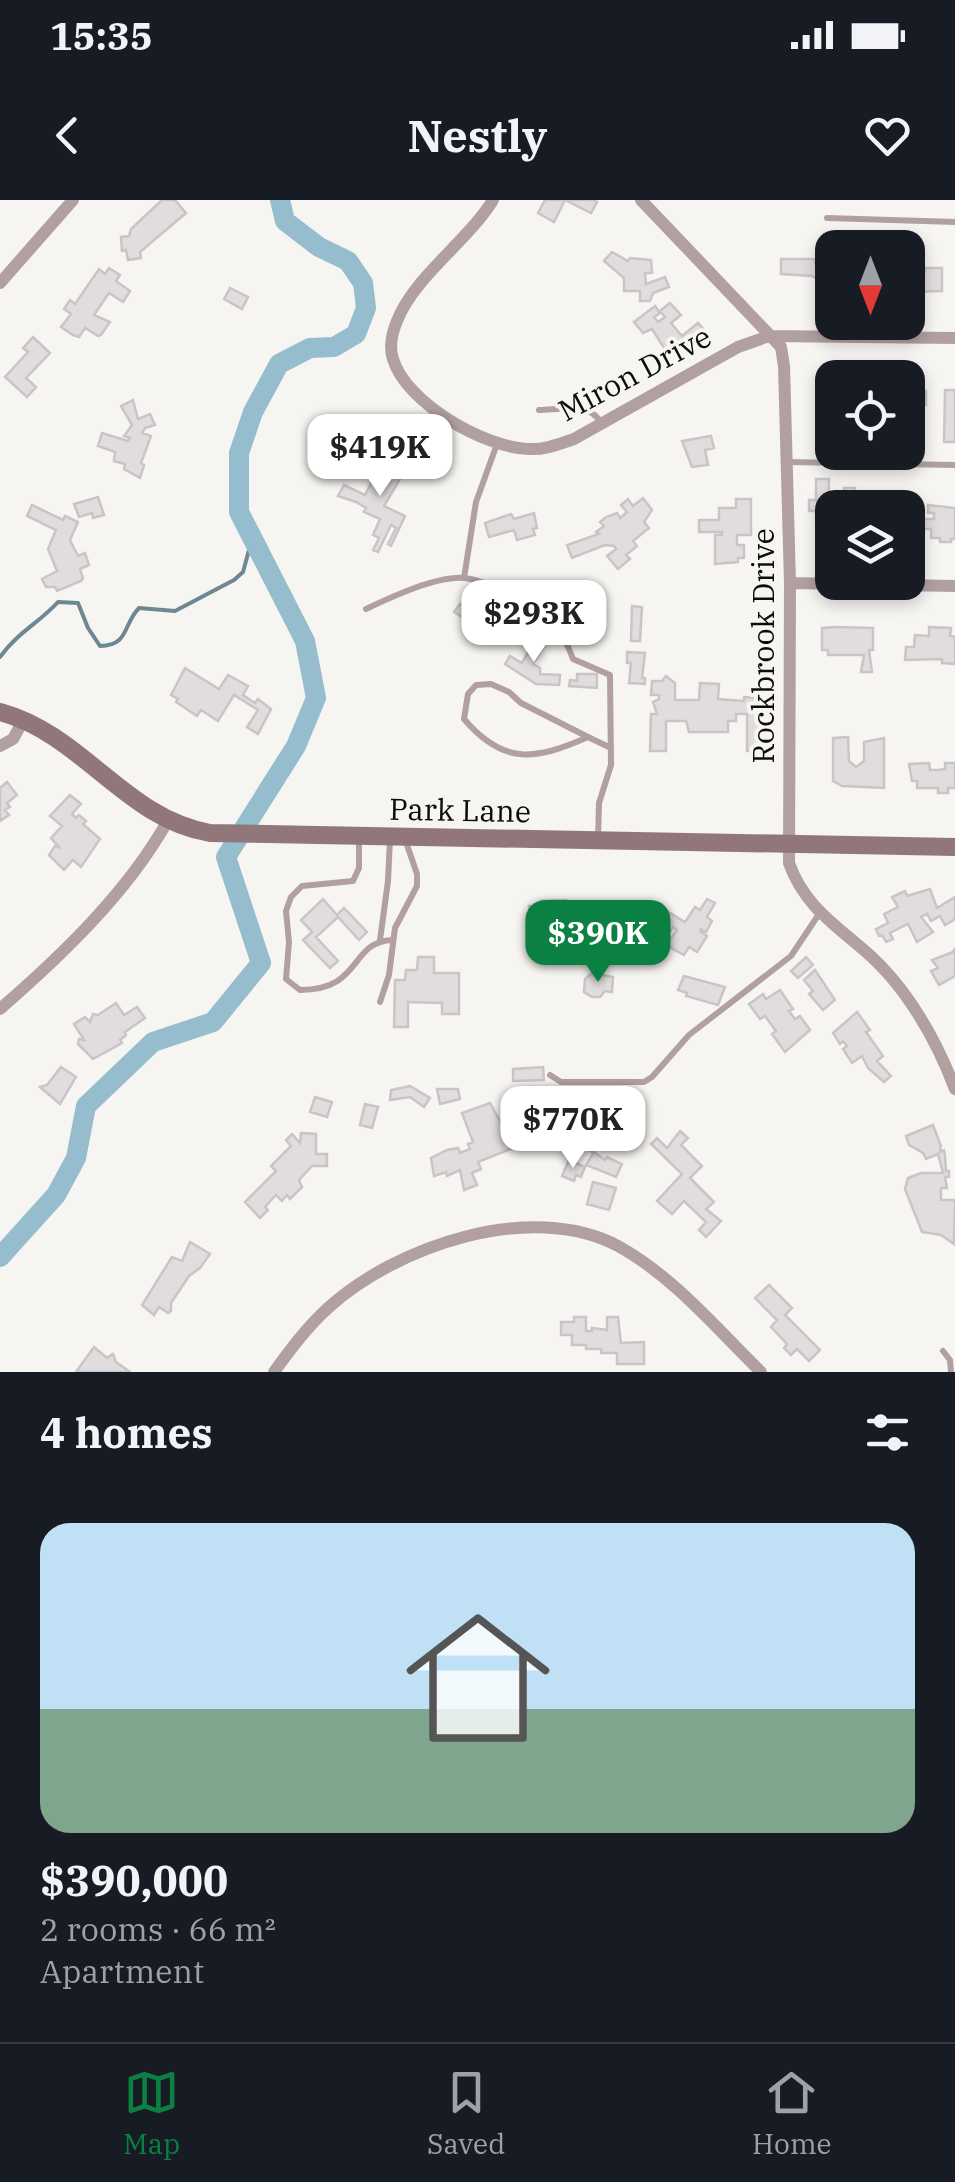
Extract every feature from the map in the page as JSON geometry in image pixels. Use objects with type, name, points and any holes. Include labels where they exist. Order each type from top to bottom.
[{"type":"street","points":[[0,283],[73,200]]},
{"type":"street","name":"Miron Drive","points":[[493,200],[479,222],[423,282],[398,318],[391,355],[398,371],[418,395],[453,422],[497,444],[527,450],[549,448],[738,347],[769,336]]},
{"type":"street","name":"Rockbrook Drive","points":[[641,200],[780,347],[784,356],[790,583],[790,863],[794,878],[819,914],[867,952],[905,996],[943,1059],[955,1089]]},
{"type":"street","points":[[769,336],[955,338]]},
{"type":"street","points":[[790,583],[955,586]]},
{"type":"street","name":"Park Lane","points":[[0,712],[63,741],[146,810],[167,822],[226,835],[955,847]]},
{"type":"street","points":[[0,746],[12,739],[24,720]]},
{"type":"street","points":[[0,1010],[125,882],[153,848],[167,822]]},
{"type":"street","points":[[274,1372],[330,1306],[384,1269],[439,1243],[522,1228],[576,1234],[614,1244],[640,1259],[761,1372]]},
{"type":"lane","points":[[827,218],[955,222]]},
{"type":"lane","points":[[539,410],[588,410],[601,423]]},
{"type":"lane","points":[[464,578],[476,502],[497,444]]},
{"type":"lane","points":[[786,462],[955,465]]},
{"type":"lane","points":[[366,610],[432,584],[464,578],[507,590],[532,604],[566,637],[573,659],[610,675],[611,765],[600,803],[598,841]]},
{"type":"lane","points":[[588,737],[554,752],[530,757],[479,736],[464,718],[464,706],[476,685],[491,684],[611,748]]},
{"type":"lane","points":[[359,836],[358,868],[353,881],[302,886],[292,898],[286,911],[286,979],[300,990],[332,986],[348,975],[364,953],[380,940],[392,940]]},
{"type":"lane","points":[[380,940],[397,838]]},
{"type":"lane","points":[[380,1002],[389,975],[398,920],[418,886],[417,874],[397,838]]},
{"type":"lane","points":[[550,1075],[561,1082],[644,1082],[652,1078],[689,1035],[790,956],[819,914]]},
{"type":"lane","points":[[942,1351],[950,1360],[951,1372]]},
{"type":"building","points":[[162,200],[175,200],[186,213],[140,252],[141,258],[128,260],[126,250],[122,251],[121,237],[129,236],[131,229]]},
{"type":"building","points":[[545,200],[565,200],[554,222],[538,213]]},
{"type":"building","points":[[565,200],[594,200],[597,202],[591,213]]},
{"type":"building","points":[[612,252],[628,261],[651,260],[652,273],[645,273],[646,284],[665,277],[669,287],[653,293],[650,301],[640,301],[640,291],[624,291],[624,278],[604,261]]},
{"type":"building","points":[[781,259],[814,259],[815,278],[781,274]]},
{"type":"building","points":[[109,268],[120,275],[116,281],[130,291],[123,302],[109,293],[94,315],[110,322],[101,335],[85,328],[79,337],[61,327],[71,314],[64,309],[70,300],[75,304],[99,269],[105,274]]},
{"type":"building","points":[[925,268],[942,268],[942,291],[925,292]]},
{"type":"building","points":[[230,288],[248,297],[242,309],[224,299]]},
{"type":"building","points":[[670,303],[681,315],[671,323],[682,336],[698,323],[710,345],[703,350],[698,344],[684,356],[676,346],[668,354],[652,329],[643,333],[634,322],[655,306],[660,313],[654,317],[658,322],[665,317],[660,311]]},
{"type":"building","points":[[33,337],[50,353],[26,378],[36,387],[27,397],[5,377],[28,352],[23,348]]},
{"type":"building","points":[[945,390],[955,390],[955,442],[944,442]]},
{"type":"building","points":[[133,400],[138,419],[150,414],[155,425],[142,433],[151,436],[140,478],[124,469],[125,464],[114,461],[115,452],[98,446],[102,433],[128,441],[130,438],[124,436],[132,425],[121,406]]},
{"type":"building","points":[[711,436],[714,448],[705,450],[708,465],[692,467],[682,441]]},
{"type":"building","points":[[385,456],[407,467],[384,506],[405,516],[391,546],[388,544],[396,528],[391,525],[378,552],[373,550],[379,538],[373,535],[380,519],[364,512],[366,508],[356,502],[338,496],[344,485],[365,495]]},
{"type":"building","points":[[816,479],[829,479],[829,490],[816,490]]},
{"type":"building","points":[[98,497],[104,515],[79,517],[74,504]]},
{"type":"building","points":[[643,498],[652,510],[644,522],[649,528],[633,541],[637,546],[626,555],[630,559],[618,569],[607,556],[616,549],[605,545],[572,558],[567,545],[599,534],[596,532],[604,526],[600,522],[606,517],[617,513],[620,518],[627,512],[621,505],[628,499],[633,506]]},
{"type":"building","points":[[736,499],[751,499],[751,535],[737,535],[737,545],[744,545],[744,558],[715,564],[715,535],[722,532],[699,532],[699,520],[719,520],[719,508],[736,508]]},
{"type":"building","points":[[809,500],[815,500],[815,511],[809,511]]},
{"type":"building","points":[[32,505],[63,520],[65,516],[78,522],[70,540],[78,556],[85,553],[89,565],[80,569],[81,581],[57,591],[55,587],[46,587],[42,579],[57,571],[48,549],[56,530],[27,516]]},
{"type":"building","points":[[928,505],[955,508],[955,539],[940,542],[940,538],[931,538],[931,529],[925,529],[925,519],[934,519],[934,513],[928,513]]},
{"type":"building","points":[[534,513],[535,535],[517,540],[514,530],[489,537],[485,523],[511,514],[514,519]]},
{"type":"building","points":[[460,604],[482,618],[477,627],[454,612]]},
{"type":"building","points":[[632,606],[642,607],[640,641],[631,641]]},
{"type":"building","points":[[929,627],[951,628],[955,664],[942,663],[942,659],[905,660],[906,647],[914,647],[915,635],[929,636]]},
{"type":"building","points":[[822,628],[873,628],[873,650],[869,650],[872,672],[861,672],[864,655],[828,655],[828,650],[822,650]]},
{"type":"building","points":[[538,634],[548,640],[533,664],[540,668],[540,674],[560,675],[559,685],[536,684],[505,664],[510,656],[522,663]]},
{"type":"building","points":[[627,652],[645,653],[645,684],[629,683],[631,663],[627,663]]},
{"type":"building","points":[[185,668],[219,689],[228,675],[248,686],[243,695],[255,703],[258,699],[271,709],[258,734],[247,727],[258,710],[234,695],[218,721],[201,710],[197,716],[176,702],[178,699],[171,695]]},
{"type":"building","points":[[577,674],[597,674],[597,688],[569,686],[570,680],[577,681]]},
{"type":"building","points":[[666,676],[675,683],[675,700],[699,700],[700,683],[719,684],[718,699],[760,698],[759,751],[747,751],[747,714],[736,714],[736,721],[728,721],[728,732],[689,732],[686,721],[666,721],[666,751],[650,751],[651,714],[657,714],[653,702],[659,699],[659,695],[651,695],[652,681],[662,681]]},
{"type":"building","points":[[848,737],[849,761],[856,767],[864,761],[864,742],[884,738],[884,788],[842,786],[833,781],[833,738]]},
{"type":"building","points":[[929,763],[930,770],[938,770],[945,769],[945,763],[955,763],[955,788],[938,793],[938,788],[917,788],[909,764]]},
{"type":"building","points":[[7,782],[17,795],[7,803],[10,807],[5,810],[9,815],[0,821],[0,788]]},
{"type":"building","points":[[70,795],[81,804],[72,814],[86,821],[83,824],[100,839],[81,867],[73,860],[64,870],[49,855],[55,846],[59,847],[51,838],[62,826],[50,816]]},
{"type":"building","points":[[930,889],[937,908],[955,897],[955,919],[945,925],[940,916],[931,921],[927,914],[921,917],[933,932],[917,942],[908,924],[890,933],[893,939],[886,942],[879,936],[876,929],[888,923],[884,914],[898,907],[892,897],[905,891],[907,896]]},
{"type":"building","points":[[323,899],[337,915],[344,908],[367,932],[359,940],[338,917],[316,937],[338,961],[330,968],[303,940],[312,932],[301,920]]},
{"type":"building","points":[[707,899],[715,903],[707,917],[712,921],[706,932],[700,931],[707,936],[697,952],[689,947],[684,955],[666,945],[677,930],[673,927],[665,940],[655,934],[665,910],[685,922],[695,907],[700,910]]},
{"type":"building","points":[[566,900],[566,909],[594,905],[594,926],[546,921],[546,940],[532,940],[529,906],[541,906],[541,901]]},
{"type":"building","points":[[955,948],[955,976],[939,985],[931,971],[938,968],[932,960]]},
{"type":"building","points":[[418,957],[434,957],[434,973],[459,973],[459,1014],[442,1014],[442,1003],[408,1002],[408,1027],[394,1027],[395,980],[405,980],[406,970],[417,970]]},
{"type":"building","points":[[806,957],[813,965],[798,978],[791,971]]},
{"type":"building","points":[[815,970],[835,1000],[823,1010],[809,994],[813,991],[804,980]]},
{"type":"building","points":[[592,973],[613,977],[612,992],[592,997],[584,992],[585,979]]},
{"type":"building","points":[[684,976],[725,987],[718,1005],[678,990]]},
{"type":"building","points":[[780,990],[795,1019],[800,1016],[810,1030],[785,1052],[765,1016],[760,1019],[749,1004],[763,994],[766,999]]},
{"type":"building","points":[[116,1003],[124,1015],[137,1007],[145,1018],[125,1032],[122,1043],[93,1059],[78,1044],[79,1039],[84,1040],[74,1024],[85,1017],[90,1022],[93,1014],[98,1015]]},
{"type":"building","points":[[857,1012],[883,1056],[877,1061],[891,1076],[884,1082],[868,1068],[862,1056],[852,1063],[843,1049],[847,1046],[843,1041],[840,1044],[833,1033]]},
{"type":"building","points":[[61,1067],[76,1077],[60,1104],[40,1087],[47,1085]]},
{"type":"building","points":[[543,1067],[544,1080],[513,1081],[513,1069]]},
{"type":"building","points":[[410,1086],[430,1098],[424,1107],[410,1097],[390,1100],[391,1090]]},
{"type":"building","points":[[437,1089],[458,1089],[460,1099],[440,1104]]},
{"type":"building","points":[[315,1097],[332,1102],[327,1117],[310,1112]]},
{"type":"building","points":[[490,1103],[506,1132],[537,1120],[543,1136],[478,1162],[481,1169],[472,1173],[477,1185],[464,1190],[460,1170],[434,1176],[431,1158],[447,1150],[458,1148],[460,1153],[470,1149],[468,1144],[473,1142],[462,1113]]},
{"type":"building","points":[[365,1104],[378,1107],[372,1128],[360,1125]]},
{"type":"building","points":[[933,1125],[949,1171],[949,1177],[945,1177],[947,1188],[941,1188],[941,1200],[955,1200],[954,1244],[941,1235],[922,1232],[905,1189],[908,1178],[921,1173],[943,1173],[938,1154],[926,1159],[909,1145],[906,1136]]},
{"type":"building","points":[[573,1127],[595,1133],[599,1138],[592,1152],[567,1141]]},
{"type":"building","points":[[680,1131],[688,1138],[681,1145],[702,1166],[690,1178],[714,1202],[706,1209],[721,1221],[706,1237],[699,1230],[706,1222],[684,1201],[672,1214],[657,1201],[682,1174],[651,1144],[657,1138],[667,1148]]},
{"type":"building","points":[[301,1133],[316,1134],[316,1154],[327,1154],[327,1166],[312,1166],[299,1180],[302,1187],[290,1199],[287,1195],[282,1201],[276,1195],[260,1218],[245,1202],[276,1171],[271,1166],[291,1146],[286,1140],[292,1134],[300,1143]]},
{"type":"building","points":[[594,1152],[605,1160],[607,1157],[622,1164],[616,1177],[586,1165]]},
{"type":"building","points":[[569,1160],[585,1167],[581,1177],[576,1175],[574,1181],[562,1176]]},
{"type":"building","points":[[593,1182],[616,1188],[609,1210],[587,1204]]},
{"type":"building","points":[[190,1242],[210,1254],[189,1276],[171,1303],[171,1311],[159,1307],[154,1315],[142,1305],[172,1257],[182,1261]]},
{"type":"building","points":[[769,1285],[792,1308],[785,1315],[820,1350],[809,1361],[797,1349],[791,1355],[784,1348],[787,1344],[771,1327],[777,1320],[755,1298]]},
{"type":"building","points":[[574,1317],[586,1317],[586,1331],[592,1331],[607,1330],[607,1317],[618,1317],[621,1343],[644,1342],[644,1364],[617,1364],[617,1353],[572,1345],[572,1335],[561,1335],[561,1322],[574,1322]]},
{"type":"building","points":[[94,1347],[107,1358],[113,1354],[116,1362],[130,1372],[76,1372]]},
{"type":"waterway","points":[[0,1257],[56,1195],[76,1158],[86,1106],[153,1042],[213,1022],[261,963],[226,857],[296,746],[316,698],[305,641],[239,512],[239,453],[253,412],[279,364],[310,348],[334,347],[356,334],[366,308],[363,283],[348,261],[319,247],[285,221],[280,200]]},
{"type":"waterway","points":[[0,657],[58,602],[78,603],[100,646],[116,642],[139,608],[175,611],[234,580],[243,572],[252,539]]}]
